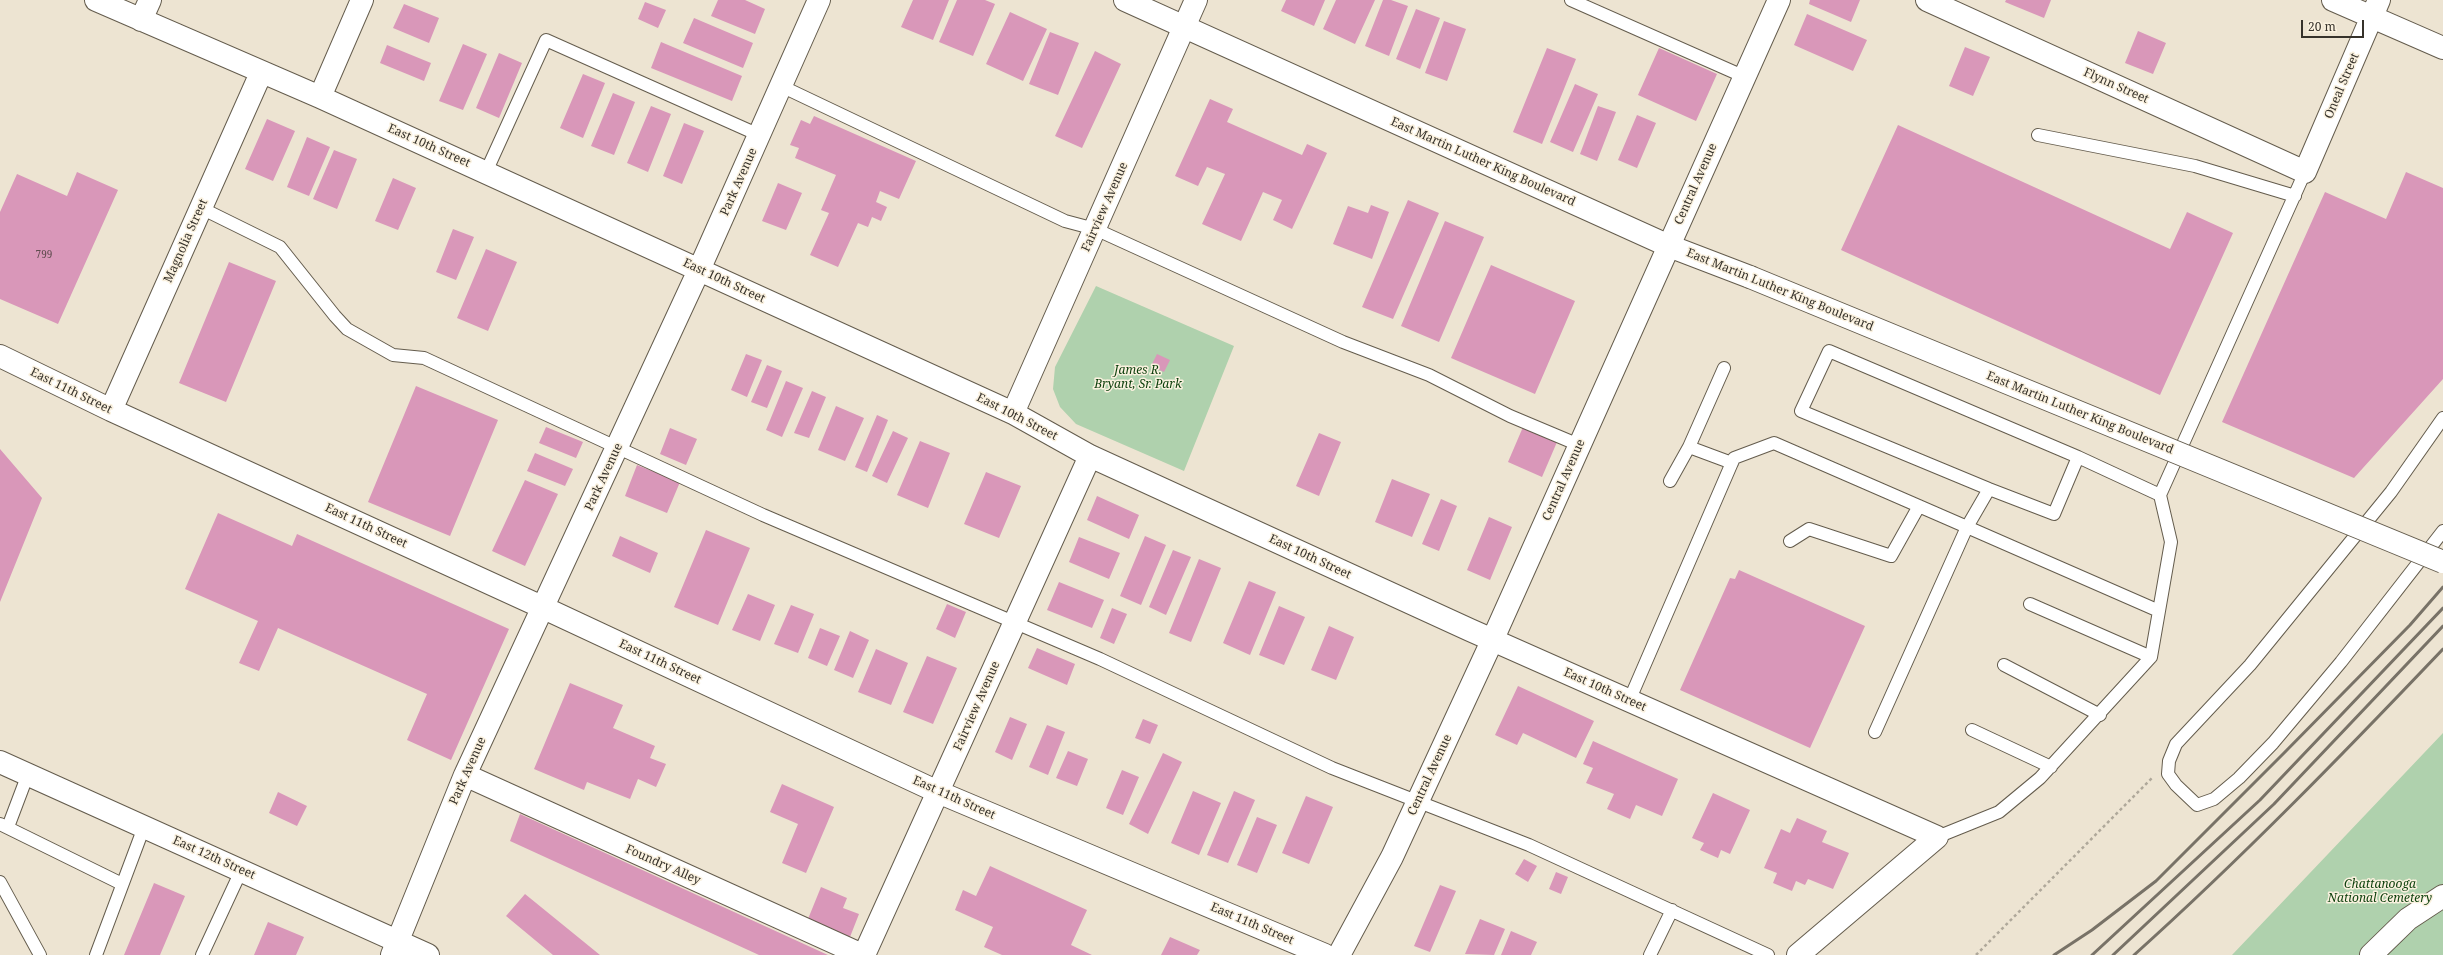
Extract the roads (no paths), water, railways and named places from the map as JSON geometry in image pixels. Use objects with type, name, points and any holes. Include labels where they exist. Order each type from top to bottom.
[{"type":"street","name":"East 10th Street","points":[[96,0],[260,73],[320,97],[1013,413],[1090,456],[1492,641],[1937,837]]},
{"type":"street","points":[[141,20],[150,0]]},
{"type":"street","points":[[320,97],[362,0]]},
{"type":"street","name":"Park Avenue","points":[[395,948],[465,775],[544,608],[699,270],[819,0]]},
{"type":"street","name":"East Martin Luther King Boulevard","points":[[1125,0],[1669,246],[1750,277],[2443,562]]},
{"type":"street","name":"Fairview Avenue","points":[[1013,413],[1196,0]]},
{"type":"street","name":"Central Avenue","points":[[1340,955],[1392,857],[1492,641],[1779,0]]},
{"type":"street","name":"Flynn Street","points":[[1927,0],[2305,172]]},
{"type":"street","points":[[2333,0],[2375,8],[2443,48]]},
{"type":"street","name":"Oneal Street","points":[[2305,172],[2375,8]]},
{"type":"street","name":"Magnolia Street","points":[[111,410],[260,73]]},
{"type":"street","name":"East 11th Street","points":[[0,356],[111,410],[544,608],[938,792],[1325,955]]},
{"type":"street","name":"Fairview Avenue","points":[[863,955],[1090,456]]},
{"type":"street","name":"East 12th Street","points":[[0,762],[241,871],[395,948],[428,955]]},
{"type":"street","name":"Foundry Alley","points":[[465,775],[863,955]]},
{"type":"street","points":[[1798,955],[1937,837]]},
{"type":"street","points":[[2371,955],[2408,919],[2443,896]]},
{"type":"lane","points":[[1571,0],[1744,77]]},
{"type":"lane","points":[[486,172],[546,40],[759,135]]},
{"type":"lane","points":[[781,86],[1065,221],[1095,229],[1343,342],[1429,375],[1510,416],[1579,446]]},
{"type":"lane","points":[[2038,135],[2195,166],[2295,196]]},
{"type":"lane","points":[[1937,837],[1999,812],[2051,767],[2100,715],[2151,657],[2171,542],[2160,495],[2305,172]]},
{"type":"lane","points":[[201,208],[280,247],[347,329],[393,355],[424,358],[617,449],[763,515],[1014,624],[1100,659],[1332,768],[1529,845],[1768,955]]},
{"type":"lane","points":[[2078,457],[2054,514],[1989,489],[1801,411],[1829,351],[2078,457],[2160,495]]},
{"type":"lane","points":[[1670,481],[1689,446],[1724,368]]},
{"type":"lane","points":[[2443,418],[2392,492],[2250,665],[2176,744],[2169,761],[2168,774],[2176,785],[2198,805],[2214,799],[2239,778],[2273,743],[2341,662],[2443,531]]},
{"type":"lane","points":[[1629,701],[1734,458],[1774,443],[2159,611]]},
{"type":"lane","points":[[1689,446],[1732,463]]},
{"type":"lane","points":[[1875,732],[1967,527],[1989,489]]},
{"type":"lane","points":[[1790,541],[1809,528],[1892,556],[1919,506]]},
{"type":"lane","points":[[2030,604],[2151,657]]},
{"type":"lane","points":[[2004,665],[2100,715]]},
{"type":"lane","points":[[1972,730],[2051,767]]},
{"type":"lane","points":[[28,774],[4,826],[122,884]]},
{"type":"lane","points":[[96,955],[144,827]]},
{"type":"lane","points":[[202,955],[241,871]]},
{"type":"lane","points":[[0,882],[40,955]]},
{"type":"lane","points":[[1650,955],[1672,910]]},
{"type":"railway","points":[[2054,955],[2092,930],[2156,881],[2410,625],[2443,587]]},
{"type":"railway","points":[[2092,955],[2260,800],[2443,608]]},
{"type":"railway","points":[[2113,955],[2274,804],[2443,626]]},
{"type":"railway","points":[[2134,955],[2214,881],[2292,805],[2443,649]]},
{"type":"park label","name":"James R. Bryant, Sr. Park","points":[[1138,378]]},
{"type":"park label","name":"Chattanooga National Cemetery","points":[[2380,892]]}]
